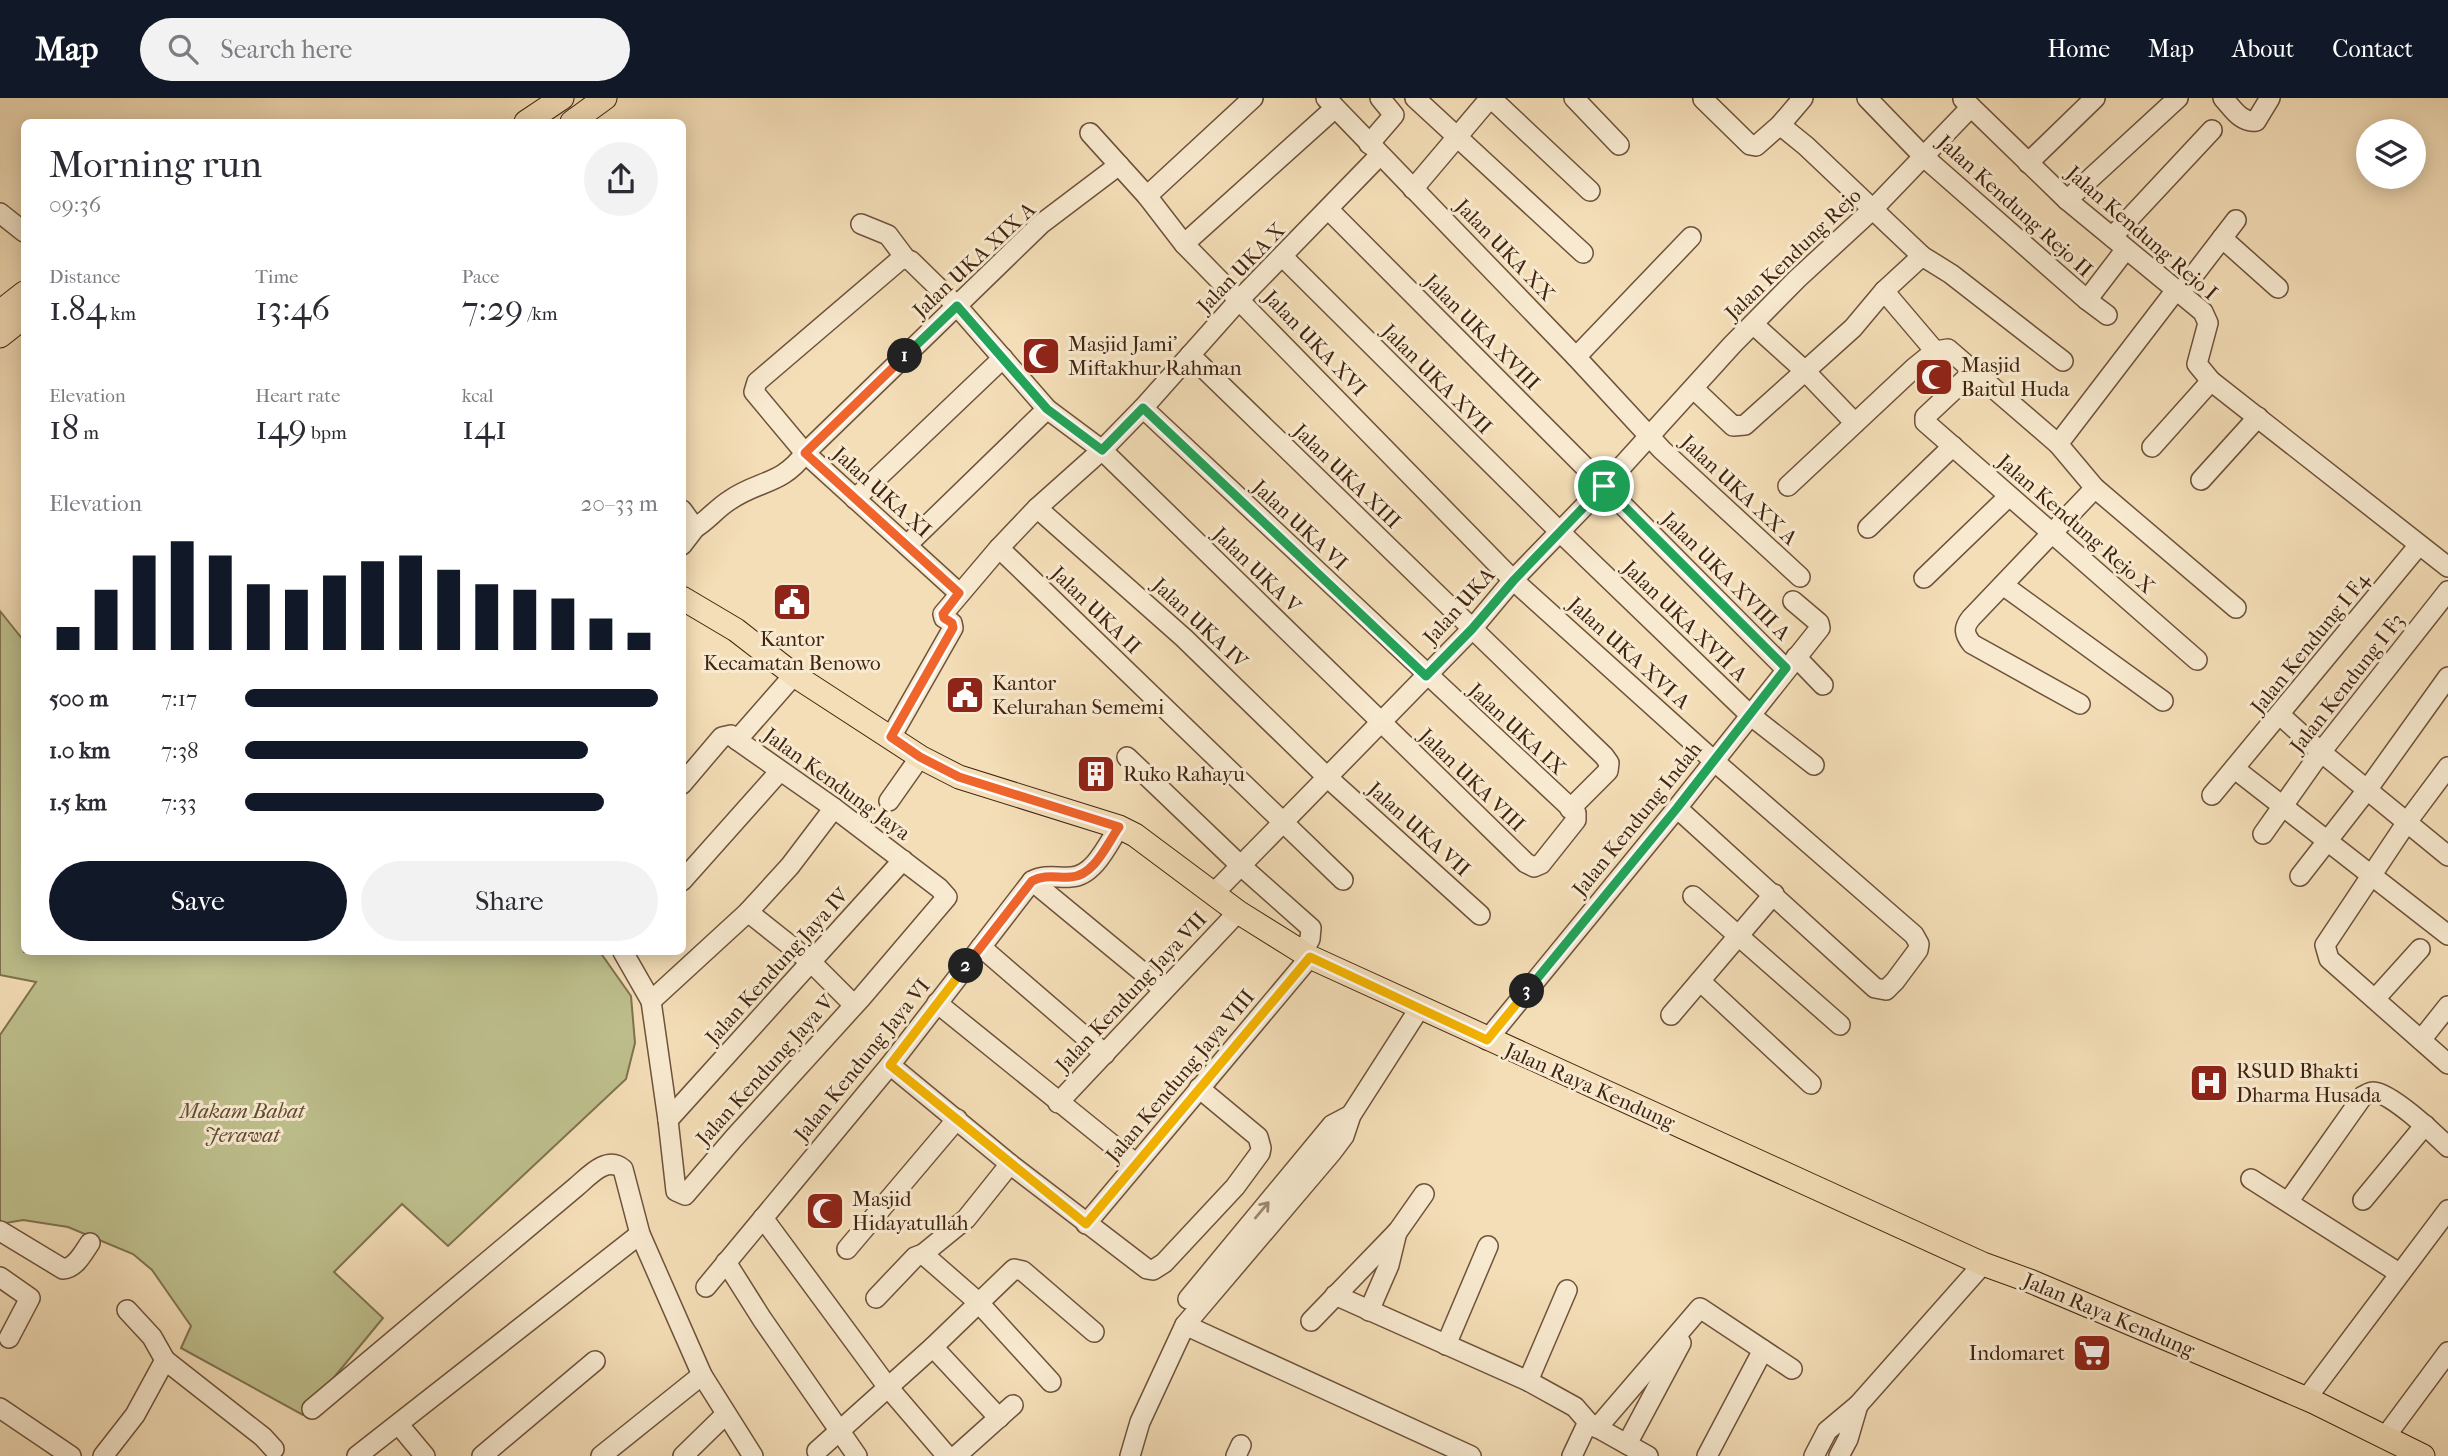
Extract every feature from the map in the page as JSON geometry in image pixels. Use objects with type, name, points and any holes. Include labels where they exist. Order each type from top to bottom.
[{"type":"main road","points":[[530,119],[562,98]]},
{"type":"main road","points":[[576,119],[604,98]]},
{"type":"main road","points":[[0,312],[21,295]]},
{"type":"main road","points":[[0,336],[21,319]]},
{"type":"main road","name":"Jalan Raya Kendung","points":[[686,600],[736,630],[794,675],[920,757],[959,777],[1119,827],[1135,835],[1238,912],[1306,955],[1419,1009],[1983,1264],[2030,1281],[2306,1399],[2423,1456]]},
{"type":"street","points":[[1147,196],[1253,98]]},
{"type":"street","name":"Jalan UKA X","points":[[891,737],[953,628],[943,614],[959,593],[1037,508],[1102,450],[1143,408],[1240,299],[1329,211],[1375,149],[1394,116],[1380,98]]},
{"type":"street","points":[[1415,98],[1583,253]]},
{"type":"street","points":[[1574,98],[1619,145]]},
{"type":"street","name":"Jalan Kendung Rejo II","points":[[1867,98],[1924,157],[2107,315]]},
{"type":"street","points":[[2028,163],[2095,98]]},
{"type":"street","points":[[2067,200],[2178,98]]},
{"type":"street","points":[[2223,98],[2247,122],[2256,121],[2270,98]]},
{"type":"street","points":[[1703,99],[1752,146],[1760,144],[1780,125],[1793,102]]},
{"type":"street","points":[[1413,189],[1458,138],[1483,100],[1590,191]]},
{"type":"street","name":"Jalan Kendung Rejo","points":[[1649,436],[1797,279],[1873,209],[1924,157],[1967,102]]},
{"type":"street","name":"Jalan Kendung Rejo I","points":[[1967,102],[2067,200],[2207,318],[2197,364],[2211,381]]},
{"type":"street","points":[[1184,244],[1331,103]]},
{"type":"street","name":"Jalan UKA XX","points":[[1331,103],[1649,436]]},
{"type":"street","points":[[1780,125],[1806,146],[1922,256],[1951,274],[2063,361]]},
{"type":"street","points":[[2087,300],[2119,243],[2212,130]]},
{"type":"street","name":"Jalan UKA XVI","points":[[1090,133],[1147,196],[1184,244],[1514,580]]},
{"type":"street","name":"Jalan UKA XIX A","points":[[686,540],[695,528],[729,500],[785,475],[1041,225],[1119,165]]},
{"type":"street","name":"Jalan UKA XVIII","points":[[1329,211],[1604,486]]},
{"type":"street","points":[[0,213],[21,230]]},
{"type":"street","points":[[2058,444],[2236,220]]},
{"type":"street","name":"Jalan UKA V","points":[[862,224],[888,235],[906,259],[957,306],[1047,409],[1102,450],[1380,723]]},
{"type":"street","points":[[1576,357],[1690,237]]},
{"type":"street","points":[[2222,238],[2278,288]]},
{"type":"street","points":[[1693,389],[1733,426],[1741,425],[1853,327],[1884,291],[1922,256]]},
{"type":"street","name":"Jalan UKA XVII","points":[[1283,257],[1560,532]]},
{"type":"street","name":"Jalan UKA XI","points":[[906,259],[901,259],[754,387],[756,396],[805,453],[959,593]]},
{"type":"street","points":[[1884,291],[1935,351]]},
{"type":"street","points":[[1753,324],[1805,371],[1855,423]]},
{"type":"street","points":[[1788,486],[1935,351],[1948,349],[2058,444],[2095,488],[2236,608]]},
{"type":"street","name":"Jalan UKA XIII","points":[[1190,355],[1609,763],[1608,771],[1574,812]]},
{"type":"street","points":[[855,499],[1003,358]]},
{"type":"street","name":"Jalan Kendung Rejo X","points":[[1974,371],[1925,417],[1925,422],[2197,660]]},
{"type":"street","points":[[2152,447],[2211,381],[2448,568]]},
{"type":"street","name":"Jalan UKA VI","points":[[1143,408],[1426,676]]},
{"type":"street","points":[[907,545],[1047,409]]},
{"type":"street","points":[[2201,480],[2258,417]]},
{"type":"street","name":"Jalan UKA","points":[[1213,894],[1472,629],[1514,580],[1649,436]]},
{"type":"street","name":"Jalan UKA XX A","points":[[1649,436],[1800,577]]},
{"type":"street","points":[[1868,528],[1953,446]]},
{"type":"street","name":"Jalan UKA XVIII A","points":[[1604,486],[1791,663],[1823,685]]},
{"type":"street","points":[[2080,704],[1972,644],[1966,636],[1966,625],[2095,488]]},
{"type":"street","points":[[1924,578],[2009,496]]},
{"type":"street","name":"Jalan UKA IV","points":[[1037,508],[1184,638],[1327,777]]},
{"type":"street","points":[[686,516],[695,528]]},
{"type":"street","name":"Jalan UKA XVII A","points":[[1560,532],[1750,715],[1814,765]]},
{"type":"street","name":"Jalan Kendung I F4","points":[[2212,795],[2419,545]]},
{"type":"street","name":"Jalan UKA II","points":[[999,548],[1343,880]]},
{"type":"street","name":"Jalan UKA XVI A","points":[[1514,580],[1714,761],[1913,935],[1919,944],[1918,950],[1895,981],[1886,990],[1880,990],[1780,903],[1774,894]]},
{"type":"street","points":[[2003,585],[2162,701]]},
{"type":"street","name":"Jalan Kendung I F3","points":[[2263,834],[2321,752],[2448,591]]},
{"type":"street","name":"Jalan Kendung Indah","points":[[1487,1040],[1677,808],[1820,626],[1793,601]]},
{"type":"street","name":"Jalan Kendung Jaya","points":[[794,675],[737,740],[834,808],[945,893]]},
{"type":"street","name":"Jalan UKA IX","points":[[1426,676],[1574,812]]},
{"type":"street","points":[[2300,876],[2367,790],[2448,677]]},
{"type":"street","points":[[2280,715],[2448,856]]},
{"type":"street","name":"Jalan UKA VIII","points":[[1380,723],[1526,863],[1534,867],[1541,864],[1576,821],[1574,812]]},
{"type":"street","points":[[686,779],[722,737],[731,735],[737,740]]},
{"type":"street","points":[[889,802],[920,757]]},
{"type":"street","points":[[1127,757],[1240,865],[1311,928],[1306,955]]},
{"type":"street","points":[[2448,767],[2407,822],[2325,945],[2329,959],[2448,1063]]},
{"type":"street","points":[[2235,769],[2448,935]]},
{"type":"street","points":[[686,877],[780,771]]},
{"type":"street","name":"Jalan UKA VII","points":[[1327,777],[1480,915]]},
{"type":"street","points":[[651,1001],[748,912],[790,866],[834,808]]},
{"type":"street","points":[[1671,1015],[1774,894],[1677,808]]},
{"type":"street","points":[[1119,827],[1091,868],[1079,875],[1041,877],[1032,881],[1163,989]]},
{"type":"street","name":"Jalan Kendung Jaya IV","points":[[685,1102],[903,860]]},
{"type":"street","name":"Jalan Kendung Jaya VI","points":[[706,1287],[890,1065],[1032,881]]},
{"type":"street","name":"Jalan Kendung Jaya V","points":[[685,1102],[668,1120],[676,1191],[685,1195],[946,900],[945,893]]},
{"type":"street","points":[[1693,896],[1840,1025]]},
{"type":"street","points":[[748,912],[811,962],[854,1005]]},
{"type":"street","name":"Jalan Kendung Jaya VII","points":[[1058,1103],[1238,912]]},
{"type":"street","points":[[981,947],[1105,1054]]},
{"type":"street","points":[[2375,999],[2420,949]]},
{"type":"street","points":[[625,955],[651,1001],[668,1120]]},
{"type":"street","name":"Jalan Kendung Jaya VIII","points":[[1086,1224],[1306,955]]},
{"type":"street","points":[[1700,981],[1811,1084]]},
{"type":"street","points":[[937,1003],[1135,1163]]},
{"type":"street","points":[[2421,1040],[2448,1006]]},
{"type":"street","points":[[1117,1456],[1129,1416],[1168,1329],[1182,1307],[1242,1245],[1305,1186],[1329,1156],[1344,1136],[1351,1115],[1419,1009]]},
{"type":"street","points":[[890,1065],[1010,1164],[1147,1269],[1157,1268],[1189,1238],[1235,1187],[1260,1153],[1258,1137],[1199,1088]]},
{"type":"street","points":[[2288,1202],[2363,1096],[2368,1093],[2385,1096],[2425,1125],[2448,1147]]},
{"type":"street","points":[[847,1249],[957,1119]]},
{"type":"street","points":[[2364,1200],[2425,1125]]},
{"type":"street","points":[[312,1409],[601,1167],[612,1164],[623,1169],[640,1234],[702,1375],[753,1456]]},
{"type":"street","points":[[876,1298],[915,1257],[923,1254],[965,1219],[1010,1164]]},
{"type":"street","points":[[2251,1179],[2399,1273]]},
{"type":"street","points":[[1311,1321],[1398,1231],[1424,1194]]},
{"type":"street","points":[[2306,1399],[2448,1210]]},
{"type":"street","points":[[763,1218],[887,1386],[947,1456]]},
{"type":"street","points":[[3,1225],[63,1269],[69,1269],[76,1263],[90,1243]]},
{"type":"street","points":[[1369,1311],[1389,1265],[1398,1231]]},
{"type":"street","points":[[357,1456],[640,1234]]},
{"type":"street","points":[[1130,1456],[1140,1422],[1182,1331],[1242,1245]]},
{"type":"street","points":[[1446,1345],[1488,1246]]},
{"type":"street","points":[[923,1254],[978,1302],[1051,1382]]},
{"type":"street","points":[[726,1262],[762,1319],[858,1456]]},
{"type":"street","points":[[1814,1456],[1828,1431],[1858,1405],[1983,1264]]},
{"type":"street","points":[[817,1451],[933,1347],[1014,1269],[1023,1271],[1094,1332]]},
{"type":"street","points":[[0,1277],[30,1298],[9,1338]]},
{"type":"street","points":[[1528,1381],[1567,1290]]},
{"type":"street","points":[[1335,1294],[1528,1381],[1575,1407],[1593,1425],[1648,1456]]},
{"type":"street","points":[[1700,1308],[1792,1369]]},
{"type":"street","points":[[1572,1456],[1593,1425],[1700,1308]]},
{"type":"street","points":[[1627,1444],[1700,1308]]},
{"type":"street","points":[[127,1310],[152,1337],[165,1360],[275,1449]]},
{"type":"street","points":[[1182,1331],[1444,1456]]},
{"type":"street","points":[[1182,1331],[1471,1456]]},
{"type":"street","points":[[933,1347],[1006,1412],[956,1456]]},
{"type":"street","points":[[1707,1456],[1763,1350]]},
{"type":"street","points":[[2385,1437],[2448,1352]]},
{"type":"street","points":[[103,1456],[135,1415],[165,1360]]},
{"type":"street","points":[[482,1456],[595,1361]]},
{"type":"street","points":[[601,1456],[702,1375]]},
{"type":"street","points":[[1839,1456],[1849,1439],[1858,1405]]},
{"type":"street","points":[[0,1409],[71,1456]]},
{"type":"street","points":[[683,1456],[725,1415]]},
{"type":"street","points":[[399,1425],[425,1456]]},
{"type":"green space","name":"Makam Babat Jerawat","points":[[0,611],[21,637],[21,955],[602,955],[631,996],[635,1043],[626,1079],[448,1246],[402,1204],[334,1272],[383,1318],[303,1415],[181,1348],[191,1326],[152,1270],[133,1254],[68,1227],[23,1220],[0,1224],[0,1035],[36,982],[0,975]]},
{"type":"place","name":"Masjid Jami' Miftakhur Rahman","points":[[1041,356]]},
{"type":"place","name":"Masjid Baitul Huda","points":[[1934,377]]},
{"type":"place","name":"Kantor Kecamatan Benowo","points":[[792,602]]},
{"type":"place","name":"Kantor Kelurahan Sememi","points":[[965,695]]},
{"type":"place","name":"Ruko Rahayu","points":[[1096,774]]},
{"type":"place","name":"RSUD Bhakti Dharma Husada","points":[[2209,1083]]},
{"type":"place","name":"Masjid Hidayatullah","points":[[825,1211]]},
{"type":"place","name":"Indomaret","points":[[2092,1353]]},
{"type":"route","points":[[957,306],[1047,409],[1102,450],[1143,408],[1426,676],[1604,486],[1786,668],[1677,808],[1487,1040],[1310,957],[1086,1224],[890,1065],[1032,881],[1041,877],[1073,877],[1091,868],[1119,827],[959,777],[920,757],[891,737],[953,628],[943,614],[959,593],[805,453],[957,306]]}]
